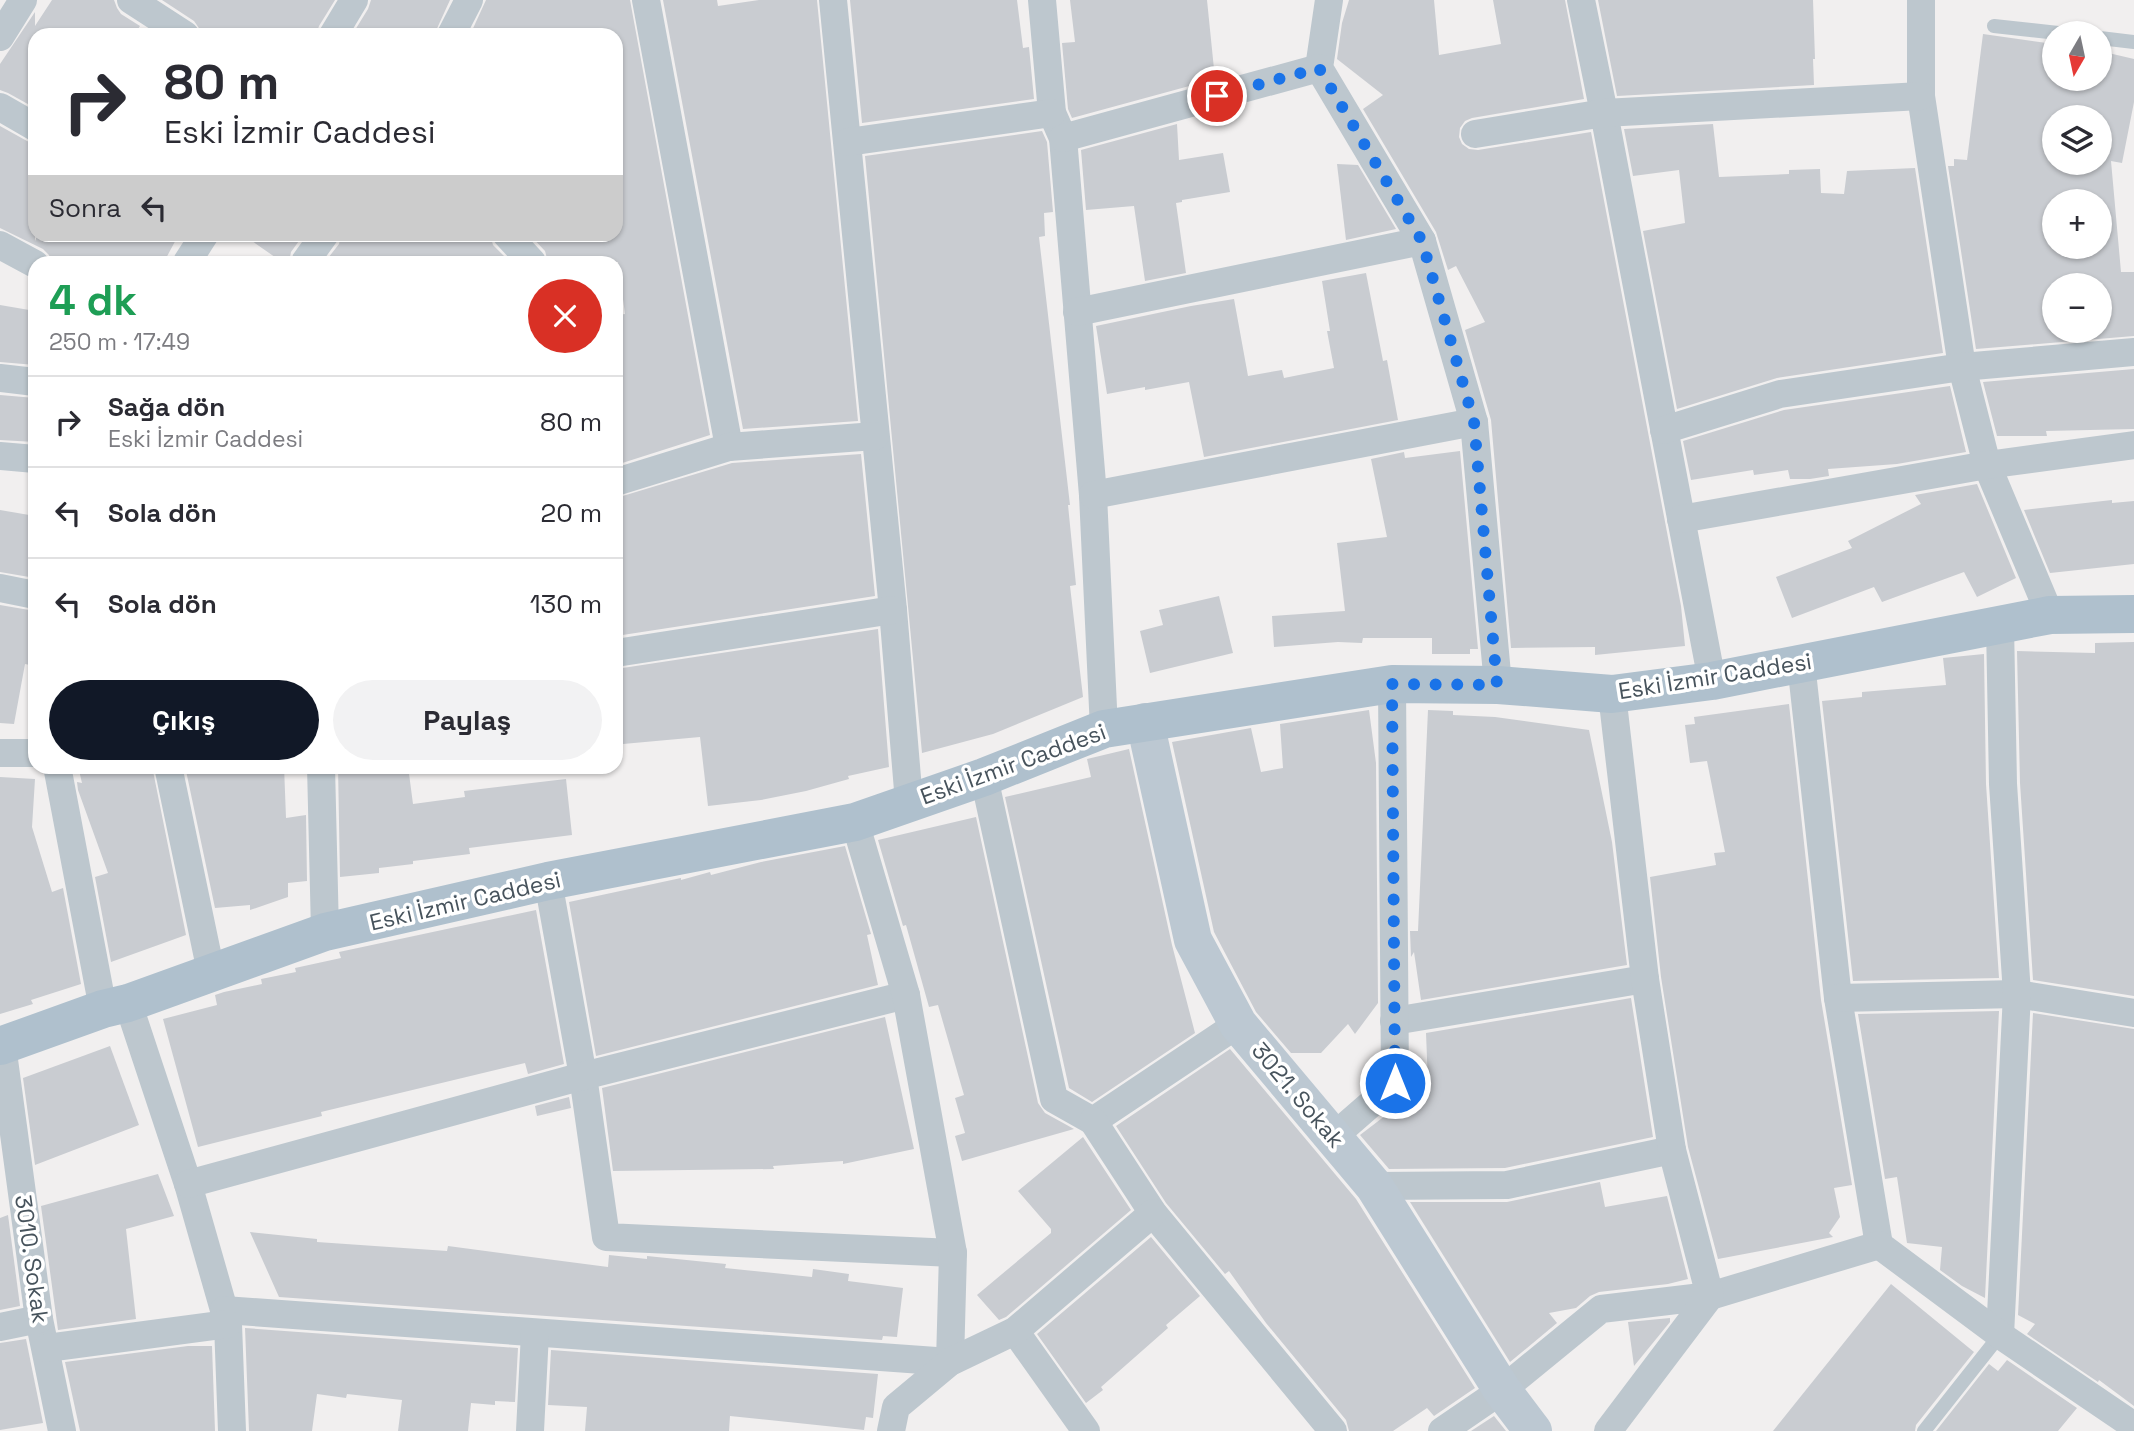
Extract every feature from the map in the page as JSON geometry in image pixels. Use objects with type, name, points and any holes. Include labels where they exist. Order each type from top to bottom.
[{"type":"main road","name":"Eski İzmir Caddesi","points":[[1,1045],[325,932],[548,881],[855,822],[984,777],[1104,729],[1392,684],[1497,685],[1612,694],[1712,681],[2050,615],[2134,614]]},
{"type":"street","points":[[0,37],[23,0]]},
{"type":"street","points":[[131,0],[173,28]]},
{"type":"street","points":[[337,28],[354,0]]},
{"type":"street","points":[[455,28],[469,0]]},
{"type":"street","points":[[646,0],[729,447]]},
{"type":"street","points":[[833,0],[893,610],[909,802]]},
{"type":"street","points":[[1042,0],[1077,312],[1093,495],[1104,729]]},
{"type":"street","points":[[1329,0],[1319,68],[1422,241],[1474,422],[1497,685]]},
{"type":"street","points":[[1581,0],[1712,681]]},
{"type":"street","points":[[1921,0],[1922,96],[1962,367],[1987,465],[2050,615]]},
{"type":"street","points":[[848,142],[1057,125],[1319,68]]},
{"type":"street","points":[[1475,134],[1604,113],[1922,96]]},
{"type":"street","points":[[0,107],[28,123]]},
{"type":"street","points":[[1077,312],[1422,241]]},
{"type":"street","points":[[513,242],[526,256]]},
{"type":"street","points":[[0,245],[28,260]]},
{"type":"street","points":[[1664,430],[1780,394],[1962,367],[2134,352]]},
{"type":"street","points":[[0,377],[28,381]]},
{"type":"street","points":[[1093,495],[1474,422]]},
{"type":"street","points":[[623,480],[729,447],[875,436]]},
{"type":"street","points":[[1681,519],[1987,465],[2134,445]]},
{"type":"street","points":[[0,456],[28,458]]},
{"type":"street","points":[[0,588],[28,594]]},
{"type":"street","points":[[623,652],[893,610]]},
{"type":"street","points":[[2000,625],[2003,784],[2017,994],[2000,1335]]},
{"type":"street","points":[[1801,663],[1838,998],[1879,1245],[2000,1335],[2134,1426]]},
{"type":"street","points":[[1333,1137],[1395,1083],[1392,684]]},
{"type":"street","points":[[1612,694],[1645,979],[1672,1150],[1710,1296]]},
{"type":"street","name":"3021. Sokak","points":[[1145,722],[1193,940],[1238,1024],[1374,1186],[1502,1390],[1533,1431]]},
{"type":"street","points":[[0,753],[28,752]]},
{"type":"street","points":[[59,774],[115,1006],[188,1184],[226,1317],[232,1431]]},
{"type":"street","points":[[170,774],[211,972]]},
{"type":"street","points":[[321,774],[325,932]]},
{"type":"street","points":[[984,777],[1054,1100],[1093,1121],[1153,1213],[1333,1431]]},
{"type":"street","points":[[855,822],[906,995],[953,1253],[950,1362]]},
{"type":"street","points":[[548,881],[583,1076],[606,1237],[953,1253]]},
{"type":"street","points":[[1394,1021],[1645,979]]},
{"type":"street","points":[[1838,998],[2017,994],[2134,1013]]},
{"type":"street","points":[[188,1184],[583,1076],[906,995]]},
{"type":"street","points":[[1093,1121],[1238,1024]]},
{"type":"street","name":"3010. Sokak","points":[[1,1045],[39,1319],[62,1431]]},
{"type":"street","points":[[1374,1186],[1507,1185],[1672,1150]]},
{"type":"street","points":[[891,1431],[896,1407],[950,1362],[1015,1331],[1153,1213]]},
{"type":"street","points":[[1442,1431],[1502,1390],[1601,1309],[1710,1296],[1879,1245]]},
{"type":"street","points":[[1608,1431],[1710,1296]]},
{"type":"street","points":[[47,1349],[226,1317],[535,1333],[950,1362]]},
{"type":"street","points":[[0,1327],[39,1319]]},
{"type":"street","points":[[1015,1331],[1086,1431]]},
{"type":"street","points":[[530,1431],[535,1333]]},
{"type":"lane","points":[[1994,26],[2042,31]]},
{"type":"lane","points":[[2112,39],[2134,42]]},
{"type":"lane","points":[[1924,1431],[2000,1335]]},
{"type":"building","points":[[52,0],[114,0],[121,14],[140,26],[28,28],[28,104],[0,90],[0,64],[35,12],[35,26]]},
{"type":"building","points":[[162,0],[335,0],[318,28],[199,28],[194,21]]},
{"type":"building","points":[[371,0],[450,0],[437,28],[356,28]]},
{"type":"building","points":[[486,0],[630,0],[710,435],[623,463],[623,256],[546,256],[537,242],[623,242],[623,28],[473,28]]},
{"type":"building","points":[[663,0],[717,0],[718,6],[759,0],[817,0],[858,421],[743,429]]},
{"type":"building","points":[[850,0],[1017,0],[1023,48],[1029,47],[1034,99],[862,123]]},
{"type":"building","points":[[1070,0],[1207,0],[1215,79],[1072,118],[1068,109],[1062,43],[1075,42]]},
{"type":"building","points":[[1349,0],[1434,0],[1439,55],[1501,44],[1493,0],[1565,0],[1584,99],[1472,118],[1465,121],[1460,128],[1459,137],[1462,144],[1469,149],[1478,150],[1591,132],[1681,606],[1685,646],[1595,655],[1595,647],[1511,648],[1491,420],[1465,330],[1485,322],[1456,266],[1448,270],[1436,232],[1363,109],[1383,95],[1337,59],[1342,23]]},
{"type":"building","points":[[1598,0],[1813,0],[1814,85],[1617,96]]},
{"type":"building","points":[[1983,34],[2042,42],[2042,91],[2112,91],[2112,54],[2134,59],[2134,102],[2122,163],[2112,161],[2112,105],[2042,105],[2042,175],[2112,175],[2112,172],[2121,272],[2134,272],[2134,336],[2112,338],[2112,273],[2042,273],[2042,343],[2049,343],[1976,349],[1948,166],[1954,166],[1954,159],[1967,160]]},
{"type":"building","points":[[1177,124],[1179,160],[1223,153],[1230,192],[1176,203],[1186,273],[1145,281],[1134,206],[1086,210],[1081,150]]},
{"type":"building","points":[[1713,124],[1719,177],[1789,174],[1789,170],[1820,169],[1821,193],[1844,194],[1847,171],[1915,168],[1943,353],[1777,378],[1677,409],[1643,231],[1685,223],[1679,170],[1633,176],[1624,129]]},
{"type":"building","points":[[0,126],[28,141],[28,242],[0,228]]},
{"type":"building","points":[[1042,131],[1047,142],[1053,212],[1044,213],[1045,236],[1039,237],[1070,505],[1076,585],[1070,586],[1083,697],[993,734],[922,753],[865,156]]},
{"type":"building","points":[[1337,164],[1358,165],[1396,229],[1346,240]]},
{"type":"building","points":[[29,242],[175,242],[167,256],[49,256],[43,249]]},
{"type":"building","points":[[253,242],[298,242],[290,256],[273,256]]},
{"type":"building","points":[[492,242],[504,256],[330,256],[339,244]]},
{"type":"building","points":[[1366,273],[1383,361],[1387,360],[1398,420],[1204,457],[1189,382],[1107,394],[1096,326],[1234,299],[1248,376],[1282,370],[1284,378],[1334,368],[1322,281]]},
{"type":"building","points":[[0,305],[28,310],[28,364],[0,362]]},
{"type":"building","points":[[2134,369],[2134,429],[2046,431],[2047,436],[1997,436],[1983,382]]},
{"type":"building","points":[[1950,386],[1966,452],[1897,464],[1828,469],[1829,476],[1810,479],[1790,479],[1788,470],[1754,475],[1753,470],[1691,480],[1683,441],[1784,410]]},
{"type":"building","points":[[0,395],[28,397],[28,442],[0,440]]},
{"type":"building","points":[[1460,451],[1478,649],[1470,649],[1470,654],[1432,654],[1432,638],[1363,638],[1362,643],[1274,647],[1272,616],[1345,611],[1337,543],[1387,537],[1371,459],[1404,452],[1405,458]]},
{"type":"building","points":[[861,454],[875,596],[623,635],[623,496],[732,463]]},
{"type":"building","points":[[1977,484],[2016,578],[1977,597],[1964,572],[1882,602],[1874,587],[1792,618],[1776,577],[1852,548],[1848,541],[1921,504],[1915,495]]},
{"type":"building","points":[[2112,500],[2112,503],[2134,501],[2134,564],[2050,573],[2024,510]]},
{"type":"building","points":[[0,510],[28,515],[28,577],[0,572]]},
{"type":"building","points":[[1219,596],[1233,653],[1150,673],[1140,631],[1163,625],[1159,610]]},
{"type":"building","points":[[0,605],[28,610],[28,665],[25,664],[14,724],[0,723]]},
{"type":"building","points":[[878,629],[889,767],[848,776],[849,779],[806,791],[708,806],[700,737],[623,744],[623,668]]},
{"type":"building","points":[[2134,642],[2134,996],[2033,980],[2020,783],[2017,651],[2095,653],[2095,643]]},
{"type":"building","points":[[1984,654],[1986,784],[1999,978],[1853,981],[1822,701],[1862,697],[1862,692],[1946,685],[1943,658]]},
{"type":"building","points":[[1789,704],[1821,1000],[1852,1185],[1834,1188],[1840,1217],[1829,1233],[1833,1237],[1718,1259],[1688,1147],[1661,977],[1650,877],[1716,865],[1714,853],[1725,852],[1707,761],[1690,763],[1685,725],[1695,724],[1694,717]]},
{"type":"building","points":[[1369,710],[1376,763],[1378,1003],[1355,1034],[1348,1024],[1321,1053],[1291,1053],[1256,1012],[1214,932],[1172,742],[1251,728],[1261,772],[1283,768],[1280,724]]},
{"type":"building","points":[[1428,710],[1589,730],[1612,842],[1627,965],[1421,1000],[1414,952],[1411,957],[1410,931],[1418,931]]},
{"type":"building","points":[[1129,749],[1172,945],[1195,1033],[1092,1102],[1069,1088],[1005,797],[1091,777],[1087,759]]},
{"type":"building","points":[[80,774],[154,774],[186,935],[111,962],[95,877],[108,873],[78,790],[77,782],[82,783]]},
{"type":"building","points":[[187,774],[284,774],[286,818],[306,815],[307,881],[288,883],[288,897],[250,910],[250,905],[215,908]]},
{"type":"building","points":[[338,774],[409,774],[413,804],[465,797],[464,791],[566,779],[572,835],[469,848],[470,854],[413,861],[413,864],[379,868],[379,873],[340,877]]},
{"type":"building","points":[[0,777],[35,779],[32,827],[52,892],[63,888],[81,984],[31,1000],[33,1004],[0,1014]]},
{"type":"building","points":[[976,817],[1038,1103],[1045,1113],[1074,1129],[962,1161],[955,1136],[965,1133],[955,1098],[964,1095],[938,1005],[929,1007],[878,840]]},
{"type":"building","points":[[845,846],[871,934],[867,935],[878,985],[596,1056],[569,902]]},
{"type":"building","points":[[536,910],[564,1064],[528,1074],[525,1063],[321,1112],[322,1116],[198,1147],[163,1019],[217,1005],[215,995],[262,984],[261,979],[296,972],[295,968],[341,958],[339,952]]},
{"type":"building","points":[[1631,998],[1653,1137],[1505,1168],[1389,1169],[1360,1135],[1428,1083],[1426,1033]]},
{"type":"building","points":[[1999,1011],[1985,1298],[1940,1270],[1942,1247],[1907,1243],[1897,1177],[1885,1179],[1858,1014]]},
{"type":"building","points":[[2033,1013],[2134,1029],[2134,1406],[2027,1334],[2035,1324],[2018,1315]]},
{"type":"building","points":[[885,1017],[914,1149],[843,1164],[843,1161],[773,1166],[774,1169],[613,1171],[602,1088]]},
{"type":"building","points":[[110,1046],[139,1125],[35,1165],[23,1078]]},
{"type":"building","points":[[1230,1049],[1356,1199],[1475,1388],[1434,1416],[1427,1408],[1393,1431],[1349,1431],[1346,1420],[1266,1323],[1229,1271],[1225,1274],[1166,1203],[1116,1126]]},
{"type":"building","points":[[569,1097],[571,1108],[537,1116],[535,1106]]},
{"type":"building","points":[[1083,1137],[1131,1210],[1006,1317],[999,1320],[977,1295],[1051,1233],[1051,1229],[1018,1191]]},
{"type":"building","points":[[158,1174],[174,1216],[126,1229],[136,1319],[58,1330],[41,1206]]},
{"type":"building","points":[[1600,1182],[1605,1207],[1667,1196],[1688,1279],[1599,1292],[1576,1308],[1549,1313],[1557,1323],[1510,1362],[1410,1202],[1507,1202]]},
{"type":"building","points":[[8,1215],[20,1306],[0,1310],[0,1218]]},
{"type":"building","points":[[250,1232],[317,1239],[317,1242],[447,1251],[448,1246],[608,1267],[609,1255],[647,1259],[647,1256],[812,1277],[813,1269],[849,1274],[848,1281],[903,1288],[897,1337],[883,1336],[882,1340],[279,1297]]},
{"type":"building","points":[[1151,1237],[1200,1296],[1101,1387],[1103,1390],[1086,1403],[1037,1334]]},
{"type":"building","points":[[1891,1284],[1974,1352],[1916,1425],[1915,1431],[1773,1431]]},
{"type":"building","points":[[1670,1318],[1670,1322],[1634,1366],[1628,1322]]},
{"type":"building","points":[[245,1328],[518,1348],[515,1402],[495,1401],[495,1405],[471,1403],[468,1431],[398,1431],[402,1400],[347,1394],[346,1398],[317,1394],[312,1431],[249,1431]]},
{"type":"building","points":[[26,1339],[43,1423],[0,1430],[0,1343]]},
{"type":"building","points":[[188,1346],[212,1346],[215,1431],[80,1431],[65,1362]]},
{"type":"building","points":[[551,1350],[878,1374],[873,1418],[866,1417],[864,1430],[730,1416],[729,1431],[585,1431],[587,1407],[548,1405]]},
{"type":"building","points":[[2007,1360],[2077,1408],[2058,1431],[1936,1431],[1989,1364],[1998,1371]]},
{"type":"building","points":[[1494,1416],[1506,1431],[1471,1431]]},
{"type":"route","points":[[1217,96],[1319,68],[1422,241],[1474,422],[1497,685],[1392,684],[1395,1083]]}]
